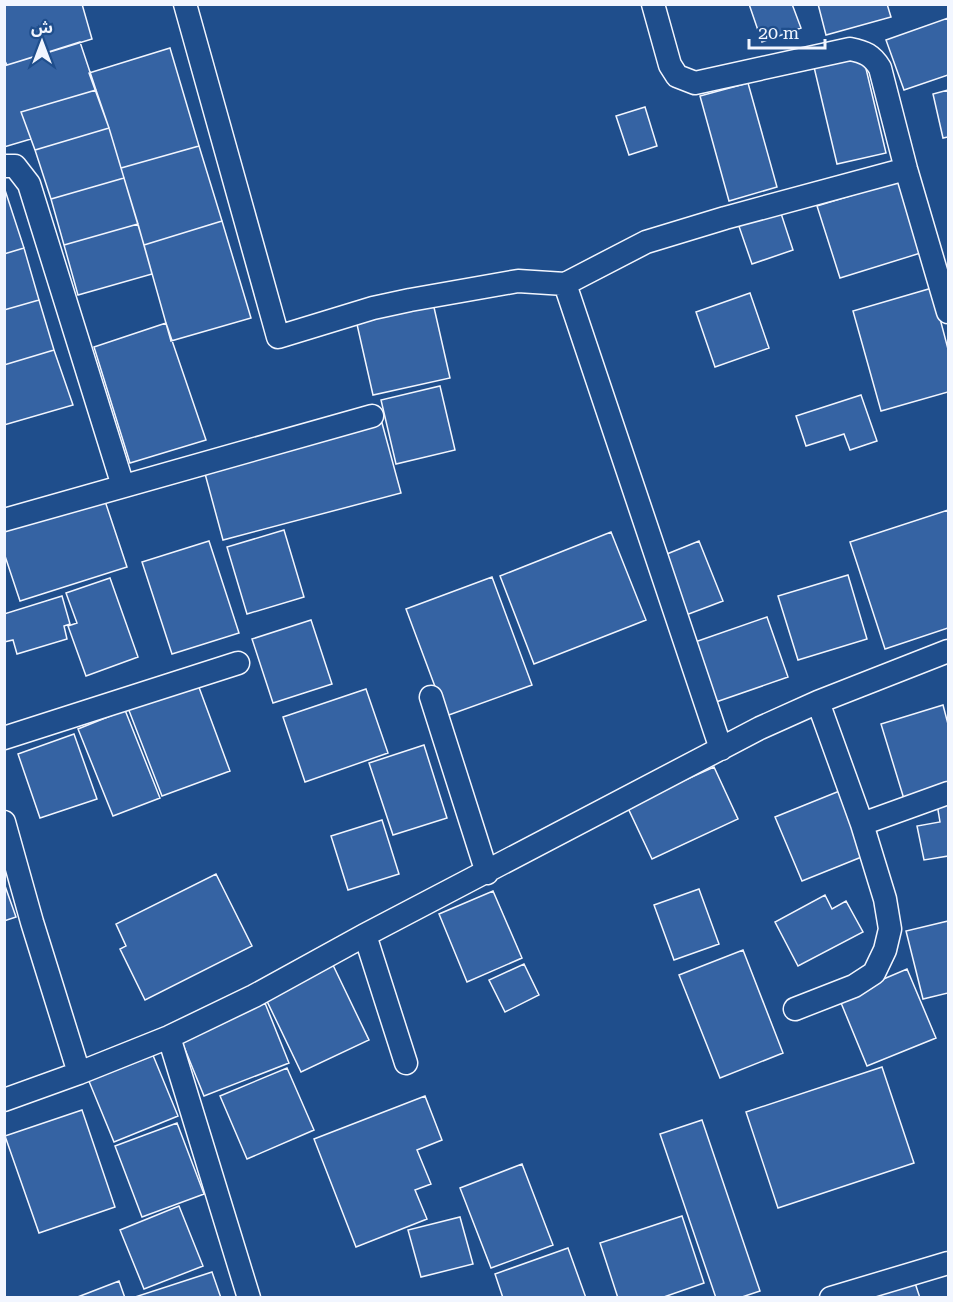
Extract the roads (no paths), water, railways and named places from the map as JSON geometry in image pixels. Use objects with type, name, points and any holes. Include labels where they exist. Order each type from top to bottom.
[{"type":"street","points":[[185,4],[278,337],[373,308],[410,300],[518,281],[565,284],[646,242],[906,169]]},
{"type":"street","points":[[653,4],[670,65],[677,76],[695,83],[850,49],[866,52],[874,57],[880,68],[906,169],[948,312]]},
{"type":"street","points":[[4,166],[15,166],[29,184],[123,486]]},
{"type":"street","points":[[565,284],[721,749]]},
{"type":"street","points":[[4,520],[372,416]]},
{"type":"street","points":[[4,1100],[169,1037],[254,996],[365,935],[721,749],[818,702],[948,651]]},
{"type":"street","points":[[4,738],[238,663]]},
{"type":"street","points":[[431,697],[487,873]]},
{"type":"street","points":[[795,1009],[854,986],[874,973],[885,950],[890,929],[885,899],[862,824],[818,702]]},
{"type":"street","points":[[862,824],[948,793]]},
{"type":"street","points":[[4,822],[32,922],[79,1073]]},
{"type":"street","points":[[365,935],[406,1063]]},
{"type":"street","points":[[169,1037],[249,1298]]},
{"type":"street","points":[[831,1298],[948,1263]]}]
